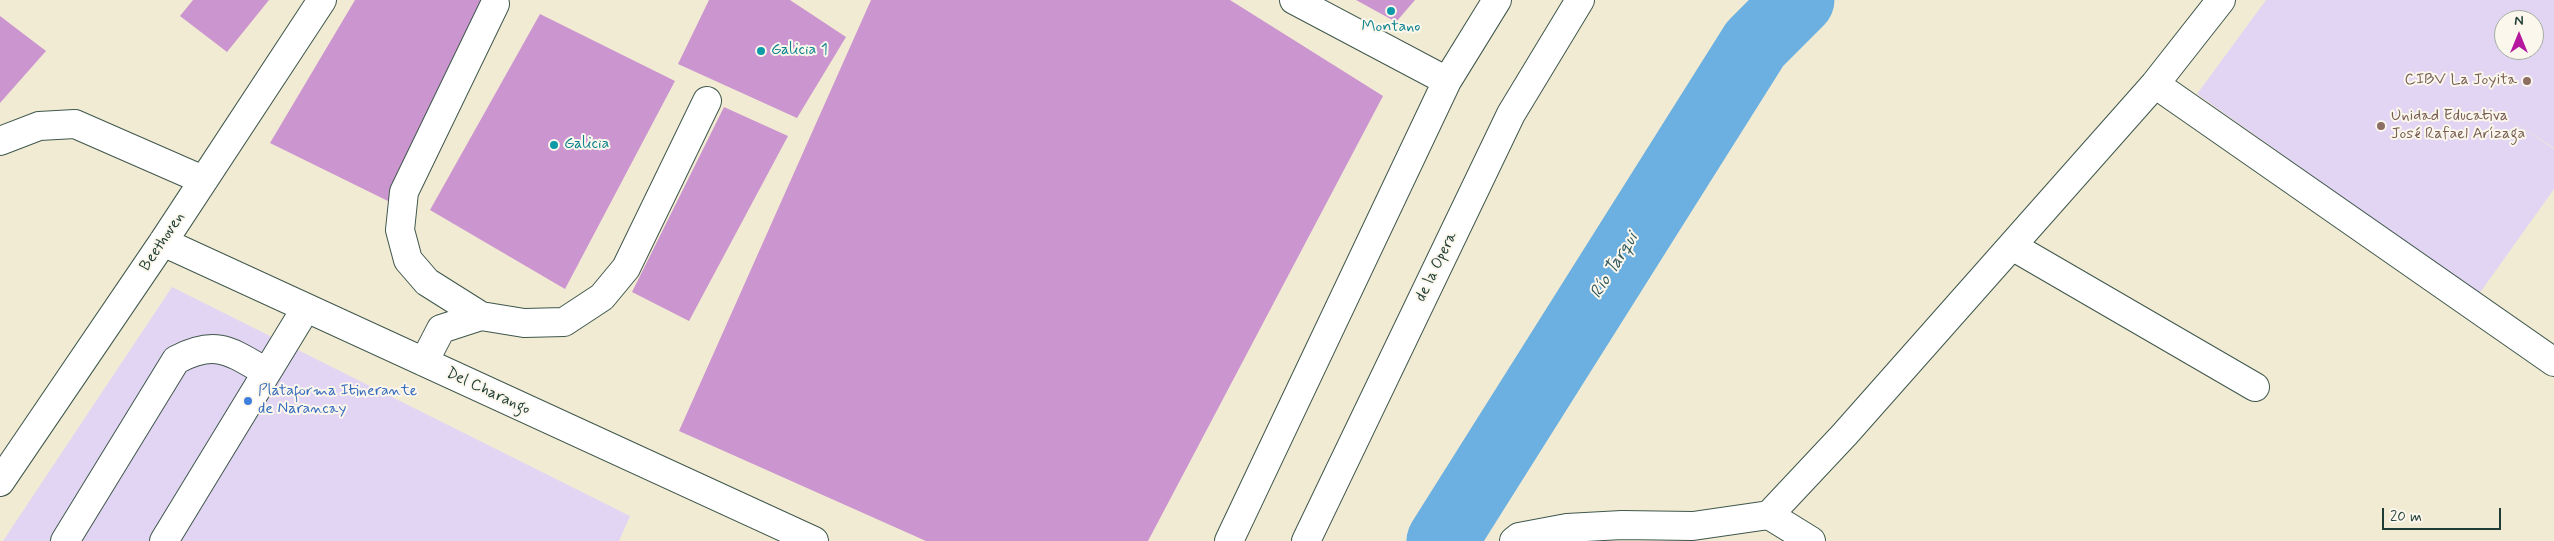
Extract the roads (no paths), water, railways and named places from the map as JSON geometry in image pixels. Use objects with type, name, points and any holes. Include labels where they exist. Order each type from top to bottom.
[{"type":"street","name":"Beethoven","points":[[0,482],[163,242],[322,0]]},
{"type":"street","points":[[1294,0],[1447,81]]},
{"type":"street","points":[[1229,541],[1447,81],[1497,0]]},
{"type":"street","name":"de la Opera","points":[[1306,541],[1511,114],[1580,0]]},
{"type":"street","points":[[1514,541],[1519,537],[1567,528],[1622,525],[1693,526],[1769,515],[1845,434],[2155,84],[2221,0]]},
{"type":"street","points":[[495,4],[404,192],[400,230],[408,260],[427,282],[481,316],[524,323],[564,322],[602,297],[626,268],[707,101]]},
{"type":"street","points":[[2155,84],[2554,362]]},
{"type":"street","points":[[0,141],[39,126],[75,124],[204,180]]},
{"type":"street","name":"Del Charango","points":[[163,242],[814,541]]},
{"type":"street","points":[[2012,246],[2255,387]]},
{"type":"street","points":[[164,541],[306,308]]},
{"type":"street","points":[[424,362],[441,329],[481,316]]},
{"type":"street","points":[[65,541],[176,360],[194,350],[213,348],[233,353],[266,372]]},
{"type":"street","points":[[1769,515],[1811,541]]},
{"type":"waterway","name":"Río Tarqui","points":[[1442,541],[1755,44],[1799,0]]},
{"type":"place","name":"Montano","points":[[1391,11]]},
{"type":"place","name":"Galicia 1","points":[[761,51]]},
{"type":"place","name":"CIBV La Joyita","points":[[2527,81]]},
{"type":"place","name":"Unidad Educativa José Rafael Arízaga","points":[[2381,126]]},
{"type":"place","name":"Galicia","points":[[554,145]]},
{"type":"place","name":"Plataforma Itinerante de Narancay","points":[[248,401]]}]
